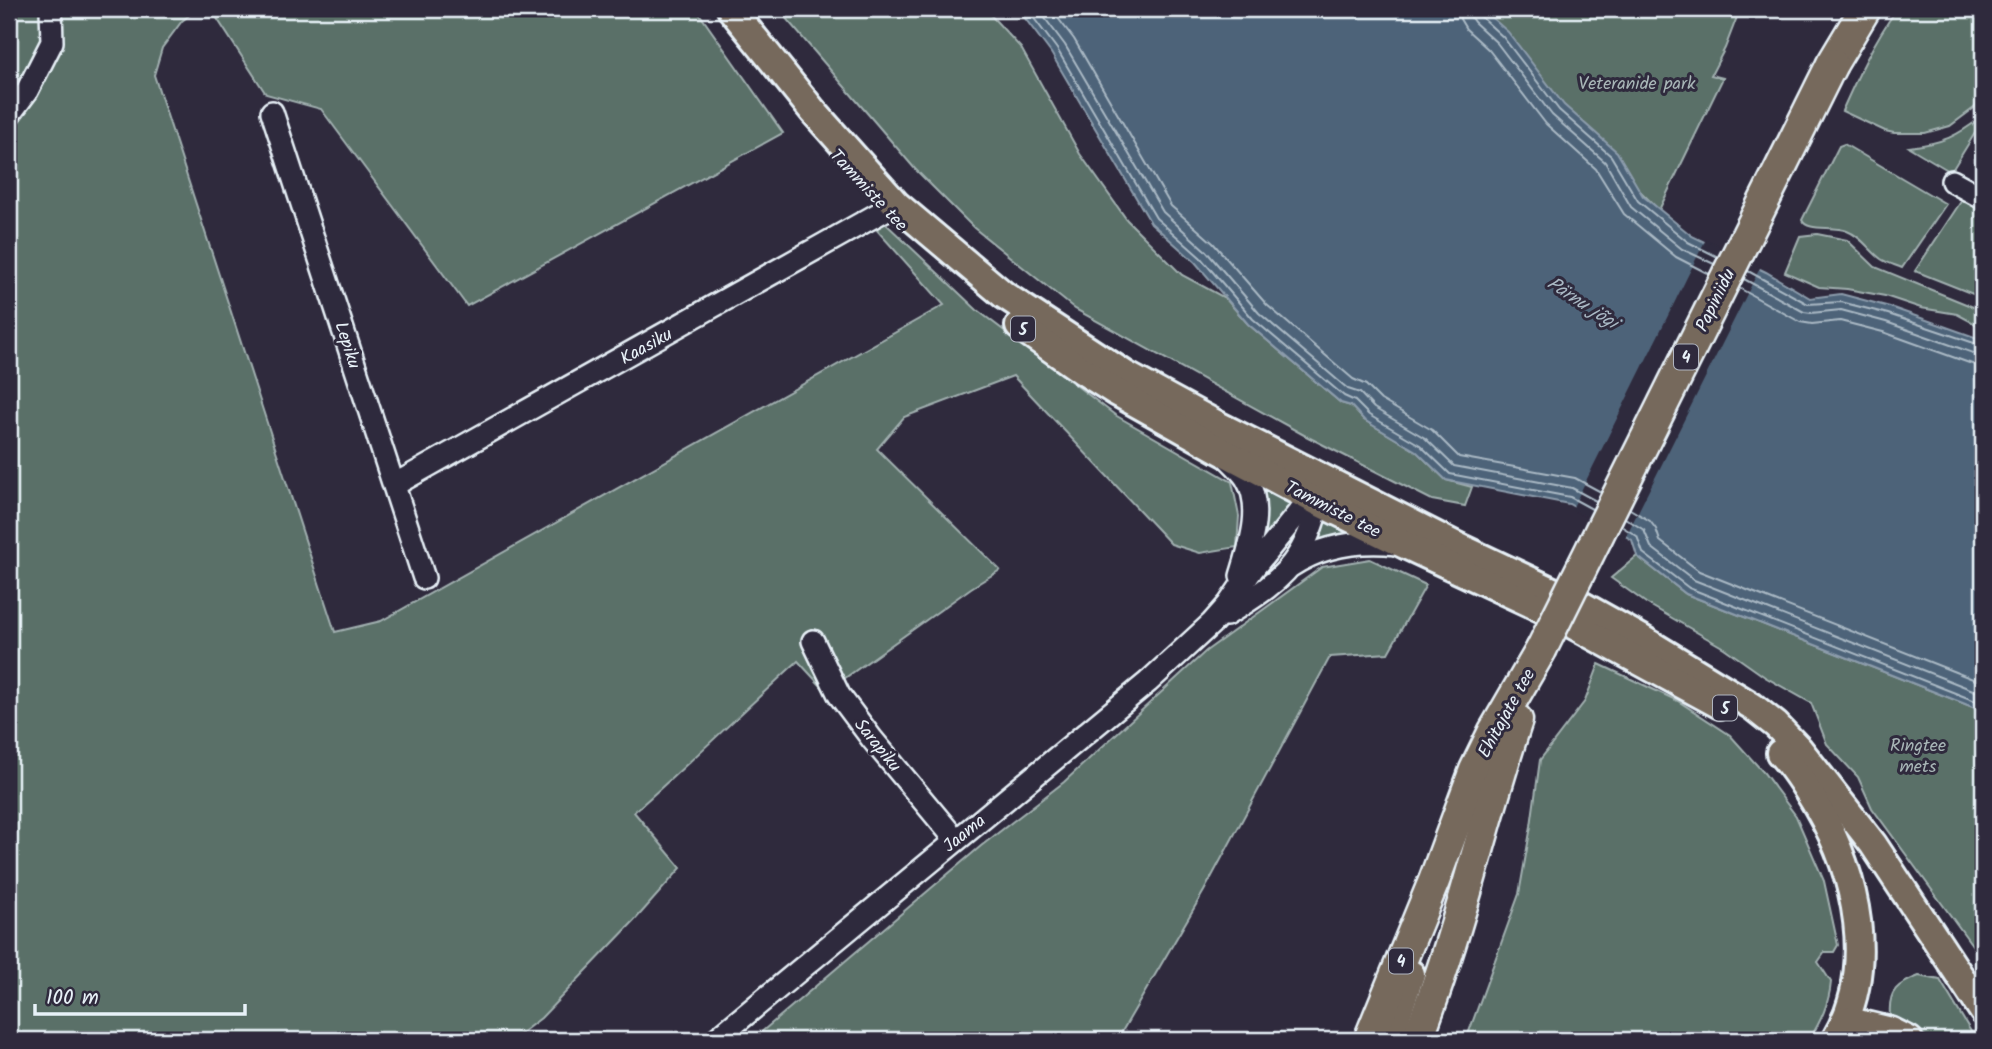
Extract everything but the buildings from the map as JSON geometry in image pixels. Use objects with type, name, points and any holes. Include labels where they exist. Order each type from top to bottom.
[{"type":"highway","name":"Papiniidu","points":[[1541,650],[1832,64],[1856,9]]},
{"type":"highway","name":"Papiniidu","points":[[1832,64],[1866,9]]},
{"type":"highway","name":"Ehitajate tee","points":[[1369,1040],[1434,881],[1475,770],[1541,650]]},
{"type":"highway","name":"Ehitajate tee","points":[[1422,1033],[1500,772],[1541,650]]},
{"type":"main road","name":"Tammiste tee","points":[[724,9],[803,116],[972,291],[1083,371],[1218,449],[1317,493],[1455,545],[1578,603],[1697,671],[1752,706],[1799,748],[1825,780]]},
{"type":"main road","name":"Tammiste tee","points":[[732,9],[890,208],[1004,295],[1126,375],[1405,545],[1549,612],[1730,710],[1760,734],[1786,760],[1806,787],[1826,821],[1852,889],[1859,953],[1851,1032]]},
{"type":"main road","points":[[1825,780],[1872,844],[1983,1011]]},
{"type":"main road","name":"5","points":[[1825,780],[1849,837],[1863,881],[1869,915],[1869,974],[1851,1032]]},
{"type":"main road","points":[[1389,1040],[1400,1002],[1431,923],[1434,881]]},
{"type":"main road","points":[[1851,1032],[1891,1031],[1909,1040]]},
{"type":"street","points":[[9,115],[27,91],[52,42],[51,9]]},
{"type":"street","name":"Lepiku","points":[[272,112],[424,578]]},
{"type":"street","points":[[1952,181],[1983,198]]},
{"type":"street","name":"Kaasiku","points":[[394,485],[890,208]]},
{"type":"street","name":"Jaama","points":[[1218,449],[1247,479],[1255,514],[1250,547],[1236,593]]},
{"type":"street","name":"Jaama","points":[[1212,623],[1244,604],[1279,578],[1289,567],[1306,540],[1317,493]]},
{"type":"street","name":"Jaama","points":[[715,1040],[1148,682],[1212,623],[1252,570],[1317,493]]},
{"type":"street","name":"Jaama","points":[[1289,567],[1303,558],[1349,543],[1405,545]]},
{"type":"street","name":"Sarapiku","points":[[813,641],[839,695],[956,840]]},
{"type":"green space","points":[[9,9],[197,9],[182,21],[162,48],[154,75],[335,632],[381,621],[944,305],[875,228],[884,222],[977,310],[1115,415],[1232,482],[1239,516],[1237,547],[1200,553],[1171,544],[1013,376],[904,417],[877,449],[1000,570],[841,681],[832,698],[798,661],[634,812],[681,868],[541,1018],[512,1040],[400,1040],[395,1037],[390,1040],[9,1040]]},
{"type":"green space","points":[[211,9],[696,9],[783,133],[467,306],[321,109],[266,94]]},
{"type":"green space","points":[[778,9],[985,9],[1021,48],[1080,154],[1127,220],[1182,275],[1225,298],[1248,324],[1341,403],[1351,406],[1364,420],[1416,451],[1446,480],[1472,487],[1465,506],[1432,500],[1304,435],[1075,309],[974,228],[915,169]]},
{"type":"green space","name":"Veteranide park","points":[[1473,9],[1740,9],[1711,75],[1723,78],[1659,210],[1594,145]]},
{"type":"green space","points":[[1897,9],[1983,9],[1983,96],[1974,108],[1950,126],[1925,133],[1894,133],[1842,111],[1867,58]]},
{"type":"green space","points":[[1983,116],[1951,172],[1909,147],[1949,138]]},
{"type":"green space","points":[[1844,144],[1946,204],[1902,268],[1881,259],[1852,233],[1841,229],[1809,226],[1802,220],[1839,146]]},
{"type":"green space","points":[[1962,200],[1983,211],[1983,298],[1915,271]]},
{"type":"green space","points":[[1817,234],[1847,240],[1875,267],[1983,311],[1983,328],[1957,314],[1921,308],[1885,296],[1819,287],[1785,272],[1800,236]]},
{"type":"green space","points":[[1261,488],[1294,505],[1254,558]]},
{"type":"green space","points":[[1320,518],[1355,534],[1312,546]]},
{"type":"green space","name":"Ringtee mets","points":[[1637,556],[1686,594],[1983,711],[1983,963],[1872,808],[1858,777],[1827,744],[1811,703],[1646,603],[1611,578]]},
{"type":"green space","points":[[1370,559],[1426,585],[1388,653],[1330,657],[1204,891],[1117,1040],[752,1040],[981,846],[1064,782],[1206,651],[1322,567]]},
{"type":"green space","points":[[1599,664],[1678,701],[1730,735],[1764,773],[1796,816],[1824,881],[1838,945],[1834,952],[1825,952],[1818,962],[1831,982],[1824,1012],[1809,1040],[1466,1040],[1519,894],[1540,760],[1585,701]]},
{"type":"green space","points":[[1919,976],[1940,980],[1976,1040],[1933,1040],[1890,1015],[1891,999],[1896,989]]},
{"type":"water","name":"Pärnu jõgi","points":[[1018,9],[1482,9],[1508,32],[1564,105],[1617,152],[1643,196],[1692,236],[1766,272],[1810,298],[1841,294],[1890,307],[1983,340],[1983,711],[1686,594],[1637,556],[1632,540],[1569,504],[1446,480],[1416,451],[1364,420],[1351,406],[1341,403],[1248,324],[1195,262],[1151,223],[1051,53]]},
{"type":"pier","points":[[1706,239],[1761,266],[1624,540],[1572,509]]}]
